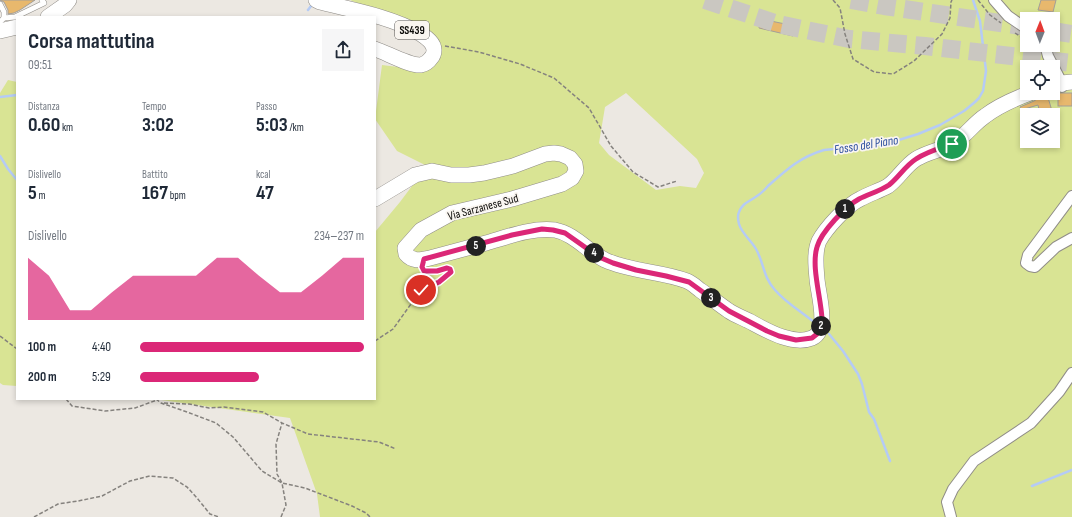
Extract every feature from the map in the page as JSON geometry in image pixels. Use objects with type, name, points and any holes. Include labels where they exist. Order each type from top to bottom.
[{"type":"main road","points":[[49,16],[65,5],[69,0]]},
{"type":"main road","name":"SS439","points":[[316,0],[376,16]]},
{"type":"main road","name":"SS439","points":[[376,16],[420,34],[428,39],[433,45],[434,50],[430,60],[425,64],[420,65],[405,61],[376,49]]},
{"type":"main road","points":[[1,24],[16,27]]},
{"type":"main road","name":"Via Sarzanese Sud","points":[[376,198],[415,175],[432,171],[469,175],[484,173],[514,166],[545,154],[561,154],[570,158],[575,164],[576,171],[572,178],[562,184],[512,199],[452,213],[421,230],[405,248],[406,254],[410,259],[424,259],[512,235],[542,229],[553,230],[565,233],[599,257],[613,263],[636,270],[689,282],[729,311],[767,331],[779,336],[796,340],[812,338],[817,334],[822,319],[817,280],[817,248],[822,236],[844,210],[858,200],[879,191],[890,184],[916,159],[952,144],[962,137],[984,116],[1020,97]]},
{"type":"street","points":[[994,0],[1008,16],[1020,24]]},
{"type":"street","points":[[1047,52],[1065,85]]},
{"type":"street","points":[[1072,196],[1028,255],[1026,263],[1035,268],[1056,247],[1072,238]]},
{"type":"street","points":[[951,517],[947,502],[953,489],[974,461],[1031,423],[1059,392],[1072,373]]},
{"type":"lane","points":[[17,16],[44,3],[42,0]]},
{"type":"lane","points":[[0,4],[4,12],[1,24]]},
{"type":"lane","points":[[1,24],[16,17]]},
{"type":"path","points":[[833,0],[840,8],[845,34],[853,59],[874,72],[893,74],[914,61],[942,34],[950,18],[952,0]]},
{"type":"path","points":[[433,45],[479,52],[520,64],[554,78],[589,108],[611,146],[633,172],[658,188],[677,181]]},
{"type":"path","points":[[376,340],[393,329],[421,290],[439,282],[451,272],[450,269],[447,268],[437,271],[424,271],[422,267],[424,259]]},
{"type":"path","points":[[0,336],[16,348]]},
{"type":"path","points":[[67,400],[72,406],[104,411],[135,408],[155,400]]},
{"type":"path","points":[[158,400],[161,403],[216,423],[233,437],[262,471],[282,483],[305,488],[352,506],[366,513],[370,517]]},
{"type":"path","points":[[161,403],[190,404],[209,408],[224,407],[263,412],[282,423],[308,434],[379,442],[396,449]]},
{"type":"path","points":[[281,517],[286,505],[282,483],[277,474],[276,444],[282,423]]},
{"type":"path","points":[[34,517],[58,504],[102,496],[130,481],[150,476],[173,478],[186,487],[210,514],[218,517]]},
{"type":"green space","points":[[350,0],[1072,0],[1072,517],[320,517],[317,494],[290,418],[161,400],[376,400],[376,231],[427,166],[397,151],[376,120],[382,65],[422,70],[438,57],[387,16]],"holes":[[[626,93],[697,159],[704,173],[696,188],[680,186],[656,190],[609,155],[599,143],[605,107]]]},
{"type":"green space","points":[[8,80],[16,82],[16,386],[3,385],[0,383],[0,93]]},
{"type":"building","points":[[0,0],[35,0],[20,10],[8,14],[8,10],[4,2]]},
{"type":"building","points":[[1041,0],[1056,0],[1053,12],[1038,10]]},
{"type":"building","points":[[761,19],[795,26],[793,36],[759,28]]},
{"type":"building","points":[[1060,93],[1072,93],[1072,106],[1058,106]]},
{"type":"building","points":[[1049,100],[1051,108],[1039,108],[1038,105],[1028,108],[1020,108],[1034,101]]},
{"type":"waterway","name":"Fosso del Piano","points":[[815,323],[779,295],[771,285],[756,249],[740,228],[738,216],[740,209],[761,193],[787,169],[808,156],[824,150],[886,144],[918,134],[940,125],[964,111],[975,102],[983,91],[986,71],[980,21],[973,0]]},
{"type":"waterway","points":[[308,10],[311,6]]},
{"type":"waterway","points":[[0,97],[16,95]]},
{"type":"waterway","points":[[0,156],[16,179]]},
{"type":"waterway","points":[[829,334],[843,351],[858,374],[869,412],[874,419],[890,461]]},
{"type":"waterway","points":[[1032,486],[1072,470]]},
{"type":"tunnel","points":[[705,0],[778,24],[849,39],[1072,63]]},
{"type":"tunnel","points":[[851,0],[1020,26]]},
{"type":"tunnel","points":[[1060,32],[1072,34]]},
{"type":"route","points":[[421,290],[439,282],[451,272],[450,269],[447,268],[437,271],[424,271],[422,267],[424,259],[484,244],[512,235],[542,229],[553,230],[565,233],[599,257],[613,263],[636,270],[689,282],[729,311],[767,331],[779,336],[796,340],[812,338],[820,329],[822,319],[816,263],[817,248],[822,236],[844,210],[858,200],[879,191],[890,184],[916,159],[952,144]]}]
